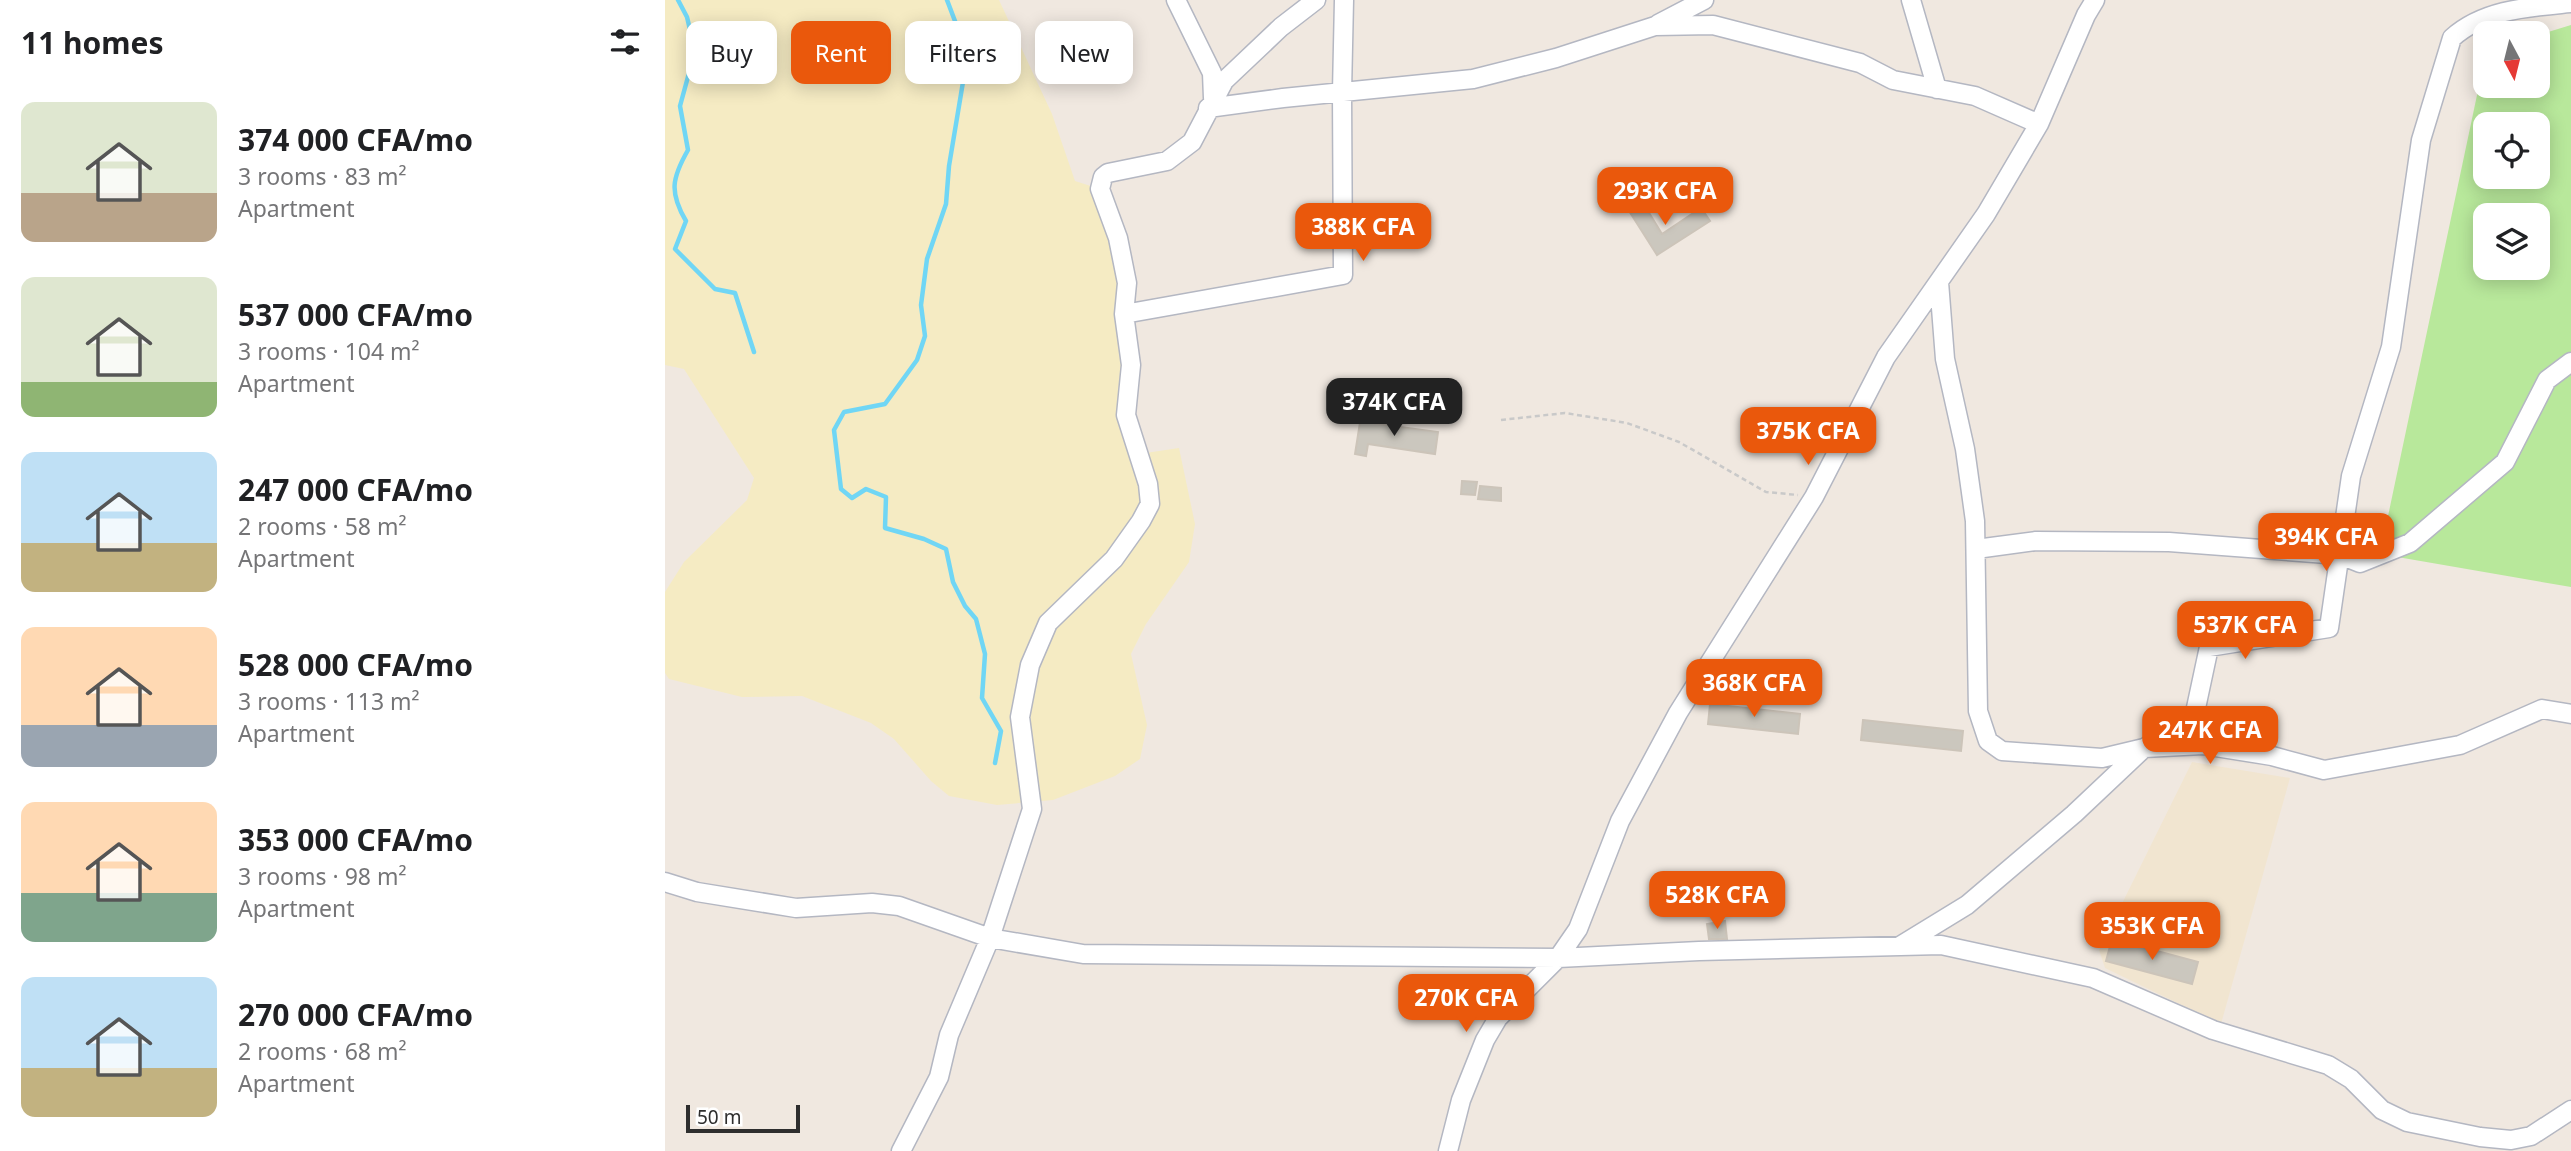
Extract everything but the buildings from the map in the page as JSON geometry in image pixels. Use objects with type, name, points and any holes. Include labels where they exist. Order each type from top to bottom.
[{"type":"street","points":[[1176,0],[1212,73],[1210,103]]},
{"type":"street","points":[[901,1151],[939,1077],[949,1035],[990,938],[1032,809],[1020,717],[1030,665],[1048,623],[1114,559],[1150,504],[1147,484],[1126,415],[1131,365],[1124,314],[1127,283],[1118,238],[1100,189],[1103,177],[1108,173],[1167,161],[1192,142],[1224,80],[1281,27],[1316,0]]},
{"type":"street","points":[[1124,314],[1343,275],[1344,0]]},
{"type":"street","points":[[1210,103],[1473,79],[1556,58],[1655,26],[1704,0]]},
{"type":"street","points":[[1911,0],[1937,89]]},
{"type":"street","points":[[1448,1151],[1461,1100],[1485,1040],[1498,1018],[1558,958],[1578,929],[1620,821],[1678,713],[1814,497],[1886,356],[1986,214],[2039,124],[2095,0]]},
{"type":"street","points":[[1900,946],[1967,905],[2074,814],[2144,748],[2193,722],[2209,647],[2329,628],[2351,476],[2391,347],[2421,140],[2452,38],[2464,27],[2486,16],[2543,5],[2571,3]]},
{"type":"street","points":[[1655,26],[1713,24],[1860,63],[1893,80],[1975,96],[2039,124]]},
{"type":"street","points":[[1940,282],[1945,359],[1965,449],[1975,520],[1978,711],[1988,741],[2002,751],[2102,758],[2144,748],[2203,745],[2273,755],[2324,770],[2460,745],[2542,709],[2571,714]]},
{"type":"street","points":[[1976,548],[2036,541],[2169,542],[2340,555],[2360,563],[2410,543],[2505,462],[2547,380],[2571,362]]},
{"type":"street","points":[[665,882],[697,892],[796,908],[872,903],[899,906],[990,938],[1083,954],[1558,958],[1699,951],[1941,945],[2093,978],[2213,1030],[2328,1065],[2351,1079],[2382,1110],[2407,1122],[2480,1137],[2511,1140],[2531,1136],[2571,1110]]},
{"type":"path","points":[[1501,420],[1565,413],[1627,423],[1679,442],[1766,492],[1814,497]]},
{"type":"shaded area","points":[[2192,762],[2290,778],[2221,1024],[2105,968],[2099,950]]},
{"type":"green space","points":[[2571,25],[2571,587],[2380,554],[2473,114],[2473,189],[2550,189],[2550,112],[2473,112],[2476,98],[2550,98],[2550,31]]},
{"type":"sand","points":[[665,0],[999,0],[1009,21],[905,21],[905,84],[1021,84],[1021,47],[1035,77],[1035,84],[1038,84],[1052,114],[1075,181],[1100,189],[1118,238],[1126,415],[1139,454],[1179,448],[1195,524],[1189,562],[1146,624],[1131,654],[1147,725],[1140,759],[1115,776],[1053,800],[997,805],[949,796],[931,781],[894,739],[871,723],[802,696],[742,697],[669,679],[665,673],[665,592],[684,562],[747,500],[754,478],[684,369],[665,365]]},
{"type":"waterway","points":[[678,0],[687,17],[695,51],[680,106],[688,150],[676,177],[675,193],[686,221],[675,249],[715,289],[735,293],[754,352]]},
{"type":"waterway","points":[[947,0],[958,29],[966,64],[949,166],[946,204],[927,259],[921,305],[925,336],[917,360],[885,404],[844,412],[834,430],[841,489],[852,498],[866,489],[886,497],[885,528],[924,539],[946,549],[953,582],[965,606],[976,619],[985,654],[982,698],[1001,731],[995,763]]}]
